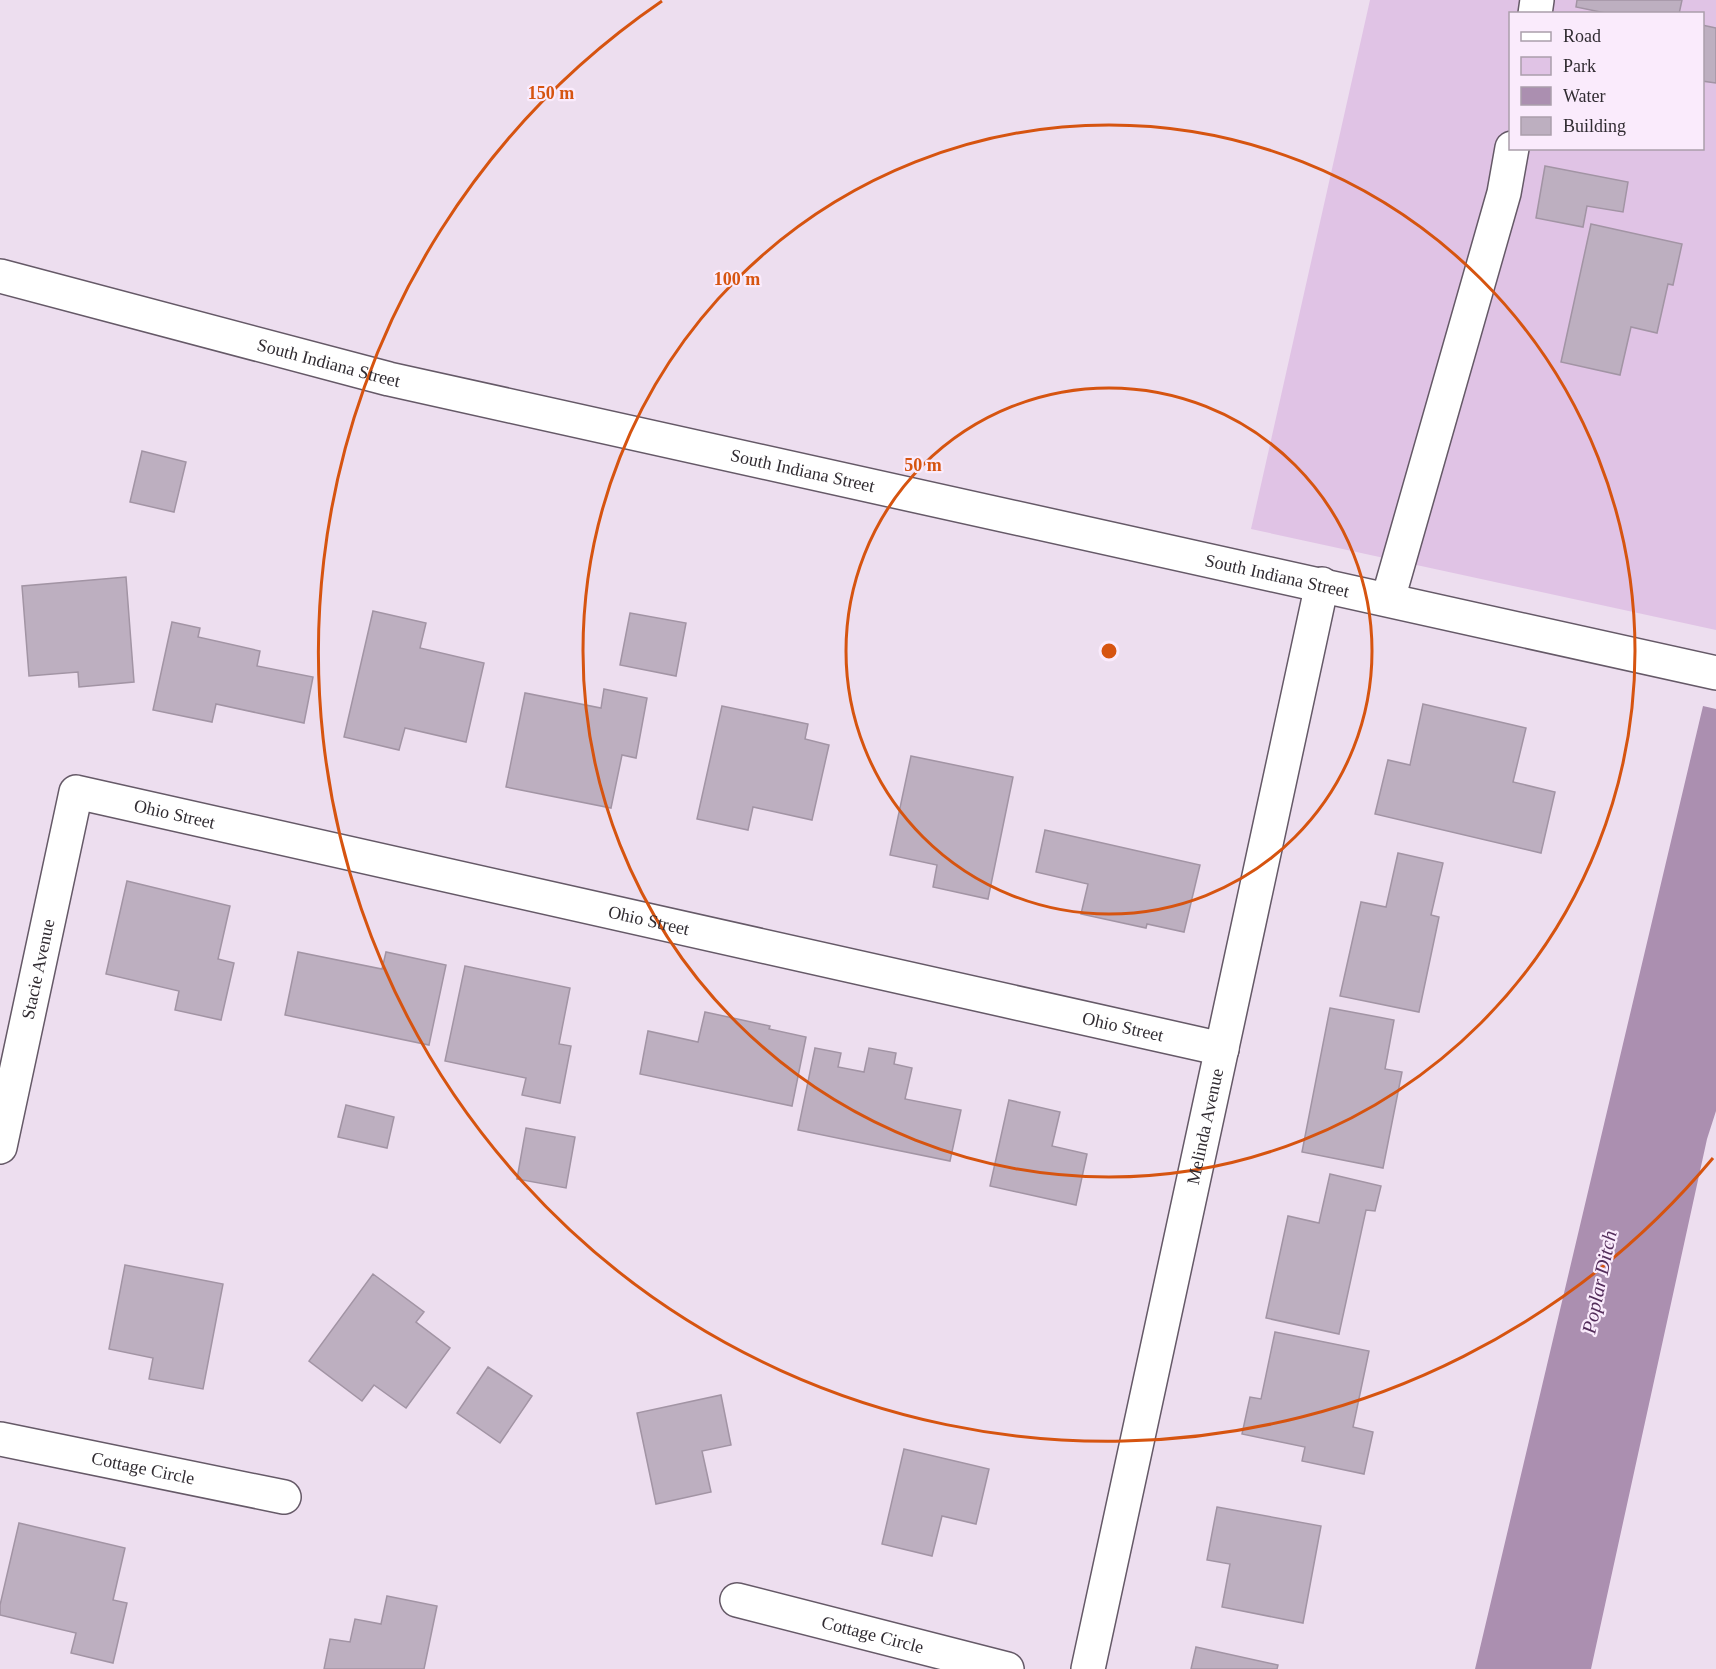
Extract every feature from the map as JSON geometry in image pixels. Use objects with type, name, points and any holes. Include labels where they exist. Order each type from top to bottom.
[{"type":"street","points":[[1388,599],[1504,193],[1512,150]]},
{"type":"street","name":"South Indiana Street","points":[[0,276],[389,379],[1716,673]]},
{"type":"street","name":"Melinda Avenue","points":[[1088,1669],[1322,584]]},
{"type":"street","name":"Ohio Street","points":[[76,792],[1221,1050]]},
{"type":"street","name":"Stacie Avenue","points":[[0,1148],[76,792]]},
{"type":"street","name":"Cottage Circle","points":[[0,1439],[284,1497]]},
{"type":"street","name":"Cottage Circle","points":[[738,1600],[1007,1669]]},
{"type":"green space","points":[[1370,0],[1716,0],[1716,630],[1251,529]]},
{"type":"water","name":"Poplar Ditch","points":[[1703,706],[1716,709],[1716,1111],[1707,1139],[1591,1669],[1475,1669]]},
{"type":"building","points":[[1577,0],[1682,0],[1679,12],[1600,12],[1576,7]]},
{"type":"building","points":[[1704,25],[1716,28],[1716,83],[1704,81]]},
{"type":"building","points":[[1545,166],[1628,182],[1623,212],[1587,206],[1583,227],[1536,218]]},
{"type":"building","points":[[1591,224],[1682,244],[1673,285],[1668,284],[1657,333],[1631,327],[1620,375],[1561,362]]},
{"type":"building","points":[[142,451],[186,462],[174,512],[130,502]]},
{"type":"building","points":[[126,577],[134,682],[79,687],[78,672],[29,676],[22,586]]},
{"type":"building","points":[[373,611],[426,623],[420,648],[484,663],[466,742],[405,728],[399,750],[344,737]]},
{"type":"building","points":[[630,613],[686,623],[676,676],[620,665]]},
{"type":"building","points":[[172,622],[200,628],[198,637],[260,651],[257,666],[313,677],[304,723],[216,704],[212,722],[153,710]]},
{"type":"building","points":[[604,689],[647,698],[636,758],[622,755],[611,808],[506,787],[525,693],[601,708]]},
{"type":"building","points":[[1423,704],[1526,728],[1513,782],[1555,792],[1541,853],[1375,814],[1388,760],[1410,765]]},
{"type":"building","points":[[722,706],[808,724],[805,739],[829,745],[812,820],[753,807],[748,830],[697,819]]},
{"type":"building","points":[[911,756],[1013,777],[988,899],[933,887],[937,865],[890,855]]},
{"type":"building","points":[[1045,830],[1200,865],[1184,932],[1147,924],[1146,928],[1081,914],[1088,884],[1036,872]]},
{"type":"building","points":[[1398,853],[1443,863],[1431,915],[1439,917],[1419,1012],[1340,996],[1361,902],[1386,907]]},
{"type":"building","points":[[127,881],[230,906],[218,959],[234,963],[221,1020],[175,1010],[179,991],[106,974]]},
{"type":"building","points":[[298,952],[382,969],[386,952],[446,965],[429,1045],[285,1015]]},
{"type":"building","points":[[465,966],[570,988],[559,1044],[571,1046],[560,1103],[522,1095],[526,1078],[445,1061]]},
{"type":"building","points":[[1330,1008],[1394,1020],[1385,1069],[1402,1072],[1383,1168],[1302,1152]]},
{"type":"building","points":[[705,1012],[770,1026],[769,1029],[806,1037],[792,1106],[640,1074],[648,1031],[698,1042]]},
{"type":"building","points":[[815,1048],[841,1053],[838,1067],[864,1072],[869,1048],[896,1053],[894,1064],[912,1068],[905,1099],[961,1110],[950,1161],[798,1130]]},
{"type":"building","points":[[1009,1100],[1060,1112],[1052,1146],[1087,1154],[1076,1205],[990,1186]]},
{"type":"building","points":[[346,1105],[394,1117],[387,1148],[338,1137]]},
{"type":"building","points":[[526,1128],[575,1137],[566,1188],[517,1179]]},
{"type":"building","points":[[1330,1174],[1381,1186],[1375,1211],[1366,1210],[1339,1334],[1266,1318],[1288,1216],[1319,1223]]},
{"type":"building","points":[[125,1265],[223,1284],[203,1389],[149,1379],[153,1358],[109,1349]]},
{"type":"building","points":[[373,1274],[424,1312],[416,1322],[450,1348],[406,1408],[374,1385],[362,1401],[309,1361]]},
{"type":"building","points":[[1275,1332],[1369,1351],[1353,1427],[1373,1432],[1364,1474],[1302,1461],[1305,1447],[1242,1434],[1250,1397],[1261,1399]]},
{"type":"building","points":[[488,1367],[532,1396],[500,1443],[457,1413]]},
{"type":"building","points":[[721,1395],[731,1445],[702,1451],[711,1492],[656,1504],[637,1413]]},
{"type":"building","points":[[904,1449],[989,1469],[976,1524],[942,1516],[932,1556],[882,1544]]},
{"type":"building","points":[[1217,1507],[1321,1526],[1303,1623],[1222,1607],[1230,1564],[1207,1560]]},
{"type":"building","points":[[19,1523],[125,1548],[113,1600],[127,1603],[113,1663],[71,1653],[76,1633],[0,1615],[0,1605]]},
{"type":"building","points":[[387,1596],[437,1606],[424,1669],[324,1669],[330,1639],[350,1642],[355,1619],[381,1624]]},
{"type":"building","points":[[1196,1647],[1278,1665],[1277,1669],[1191,1669]]}]
